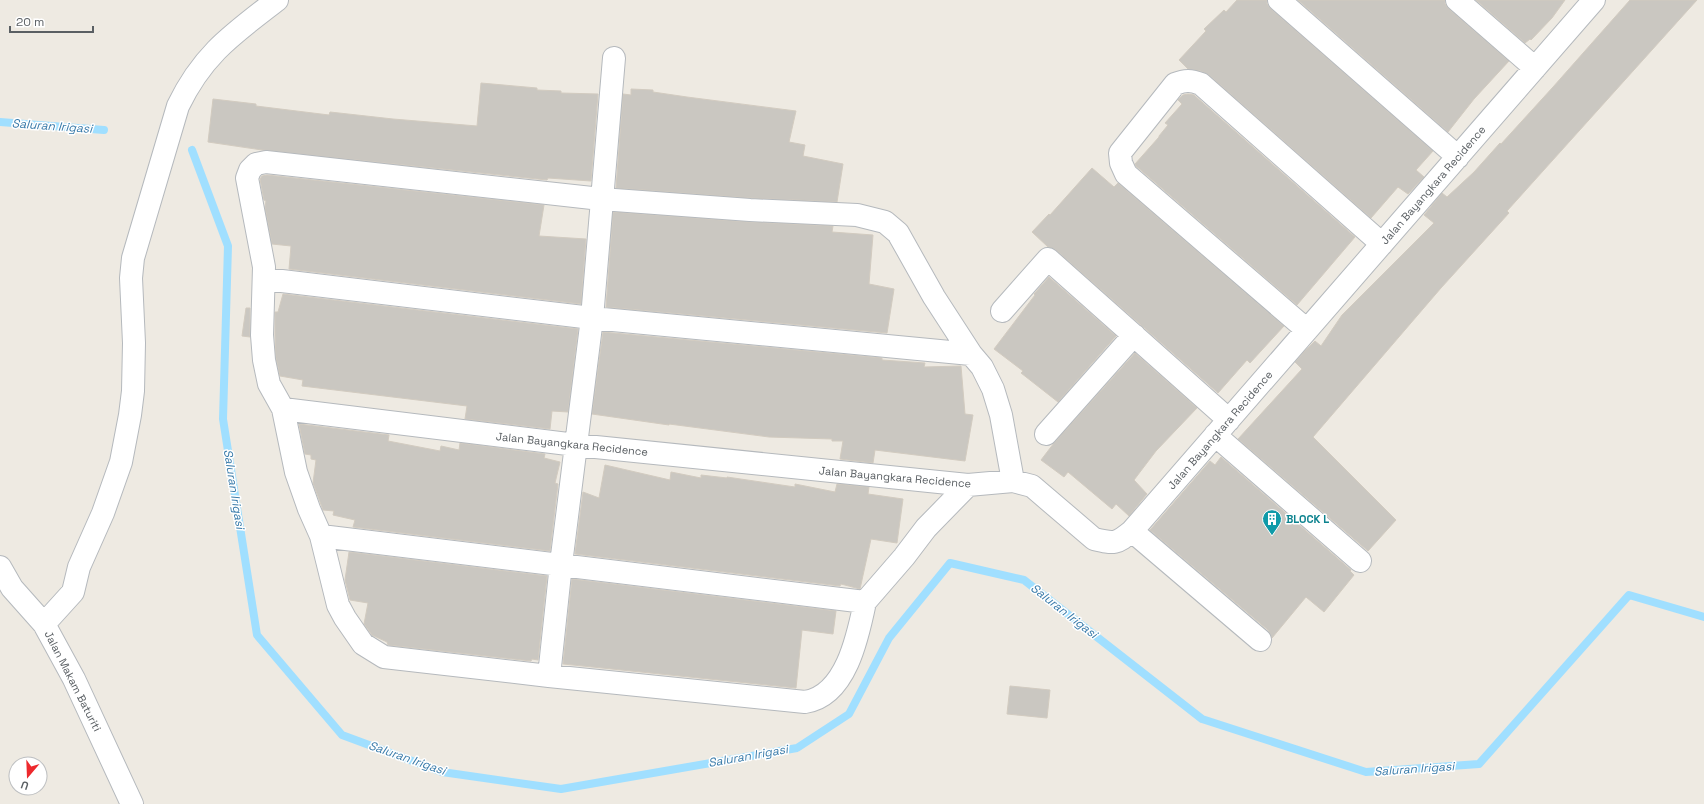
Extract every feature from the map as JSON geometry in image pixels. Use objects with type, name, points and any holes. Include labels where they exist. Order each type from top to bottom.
[{"type":"street","points":[[44,624],[73,592],[79,567],[103,513],[121,462],[133,391],[134,343],[131,278],[133,258],[178,106],[188,86],[213,52],[277,0]]},
{"type":"street","points":[[1279,0],[1458,157]]},
{"type":"street","points":[[1457,0],[1535,68]]},
{"type":"street","name":"Jalan Bayangkara Recidence","points":[[283,409],[576,445],[968,485],[1013,480],[1032,486],[1094,538],[1107,542],[1118,542],[1132,531],[1594,0]]},
{"type":"street","points":[[549,676],[561,564],[592,318],[614,58]]},
{"type":"street","points":[[1307,330],[1126,174],[1121,163],[1120,153],[1175,84],[1184,80],[1194,81],[1201,84],[1382,244]]},
{"type":"street","points":[[968,485],[926,528],[904,557],[865,602],[858,632],[843,672],[826,693],[815,701],[797,701],[549,676],[384,657],[363,644],[344,618],[338,605],[321,536],[309,509],[296,472],[283,409],[270,384],[264,360],[262,335],[265,279],[257,228],[252,213],[247,178],[250,170],[256,164],[266,162],[601,199],[750,210],[857,215],[885,222],[898,233],[934,297],[971,354],[982,367],[993,389],[1001,415],[1013,480]]},
{"type":"street","points":[[1002,311],[1042,254],[1134,335],[1222,427],[1360,561]]},
{"type":"street","points":[[265,279],[592,318],[971,354]]},
{"type":"street","points":[[1046,434],[1134,335]]},
{"type":"street","points":[[1132,531],[1260,640]]},
{"type":"street","points":[[321,536],[865,602]]},
{"type":"street","name":"Jalan Makam Baturiti","points":[[0,567],[12,588],[44,624],[80,692],[132,804]]},
{"type":"building","points":[[1237,0],[1267,0],[1267,4],[1271,9],[1433,151],[1416,170],[1424,177],[1408,194],[1398,187],[1371,218],[1209,75],[1201,71],[1188,69],[1179,60],[1206,31],[1204,29],[1224,10],[1226,12]]},
{"type":"building","points":[[1298,0],[1445,0],[1445,4],[1449,9],[1509,61],[1474,99],[1448,132]]},
{"type":"building","points":[[1476,0],[1565,0],[1552,18],[1531,40],[1530,39],[1525,43]]},
{"type":"building","points":[[1630,0],[1697,0],[1507,211],[1509,213],[1441,288],[1313,437],[1396,520],[1368,551],[1238,439],[1302,369],[1295,362],[1304,352],[1315,341],[1321,346],[1342,315],[1434,223],[1424,215],[1442,193],[1447,197],[1474,172],[1553,87]]},
{"type":"building","points":[[481,83],[537,88],[537,90],[561,91],[561,93],[598,94],[591,181],[548,178],[547,180],[262,150],[208,142],[213,99],[329,115],[330,112],[477,126]]},
{"type":"building","points":[[631,89],[653,90],[653,92],[687,97],[796,111],[789,142],[805,145],[803,156],[843,164],[837,202],[751,198],[616,188],[623,94],[631,95]]},
{"type":"building","points":[[1183,95],[1194,95],[1355,237],[1297,305],[1136,166],[1135,164],[1168,125],[1165,123],[1182,104],[1178,100]]},
{"type":"building","points":[[1092,168],[1114,187],[1118,183],[1284,326],[1250,363],[1247,360],[1218,393],[1056,250],[1048,247],[1032,232],[1049,214],[1050,215]]},
{"type":"building","points":[[267,175],[544,205],[539,236],[586,239],[581,304],[289,269],[291,246],[272,244],[265,207],[266,201],[264,200],[260,179],[262,176]]},
{"type":"building","points":[[613,212],[749,222],[833,226],[832,232],[873,235],[869,284],[894,289],[887,333],[606,307]]},
{"type":"building","points":[[1049,277],[1116,336],[1058,402],[1021,373],[1023,371],[994,349],[1035,295],[1034,294]]},
{"type":"building","points":[[283,294],[578,329],[568,412],[552,411],[550,429],[465,419],[467,406],[302,386],[303,380],[280,376],[276,358],[275,312],[278,312]]},
{"type":"building","points":[[246,308],[250,308],[250,337],[242,336]]},
{"type":"building","points":[[603,332],[882,358],[882,360],[925,363],[924,367],[961,366],[965,414],[973,415],[965,461],[875,450],[873,463],[840,459],[843,441],[832,441],[832,439],[769,437],[592,414]]},
{"type":"building","points":[[1135,353],[1197,408],[1156,451],[1134,480],[1147,494],[1129,516],[1116,504],[1112,509],[1068,472],[1064,477],[1041,460],[1054,443]]},
{"type":"building","points":[[299,424],[389,435],[388,441],[440,451],[441,446],[459,450],[460,443],[545,454],[544,458],[560,462],[555,483],[558,484],[550,551],[353,527],[355,520],[333,515],[334,511],[323,510],[313,483],[316,460],[311,459],[311,455],[305,454]]},
{"type":"building","points":[[1221,457],[1351,570],[1350,571],[1354,575],[1324,612],[1306,597],[1272,638],[1268,630],[1150,530],[1210,461],[1215,465]]},
{"type":"building","points":[[605,465],[670,480],[671,472],[701,478],[701,475],[727,477],[795,487],[795,484],[835,492],[837,484],[869,487],[868,494],[903,499],[897,543],[871,539],[860,589],[841,584],[840,586],[575,554],[583,492],[599,498]]},
{"type":"building","points":[[349,552],[547,576],[538,660],[532,659],[531,661],[388,645],[387,642],[372,635],[364,624],[368,603],[350,600],[345,580]]},
{"type":"building","points":[[572,579],[836,611],[833,634],[802,630],[796,688],[563,664]]},
{"type":"building","points":[[1010,686],[1050,690],[1047,718],[1007,714]]},
{"type":"waterway","name":"Saluran Irigasi","points":[[0,122],[104,130]]},
{"type":"waterway","name":"Saluran Irigasi","points":[[192,150],[228,246],[223,419],[257,635],[342,735],[442,772],[561,789],[797,748],[849,714],[889,638],[950,563],[1024,580],[1202,719],[1366,772],[1479,764],[1629,595],[1704,617]]},
{"type":"place","name":"BLOCK L","points":[[1272,536]]}]
